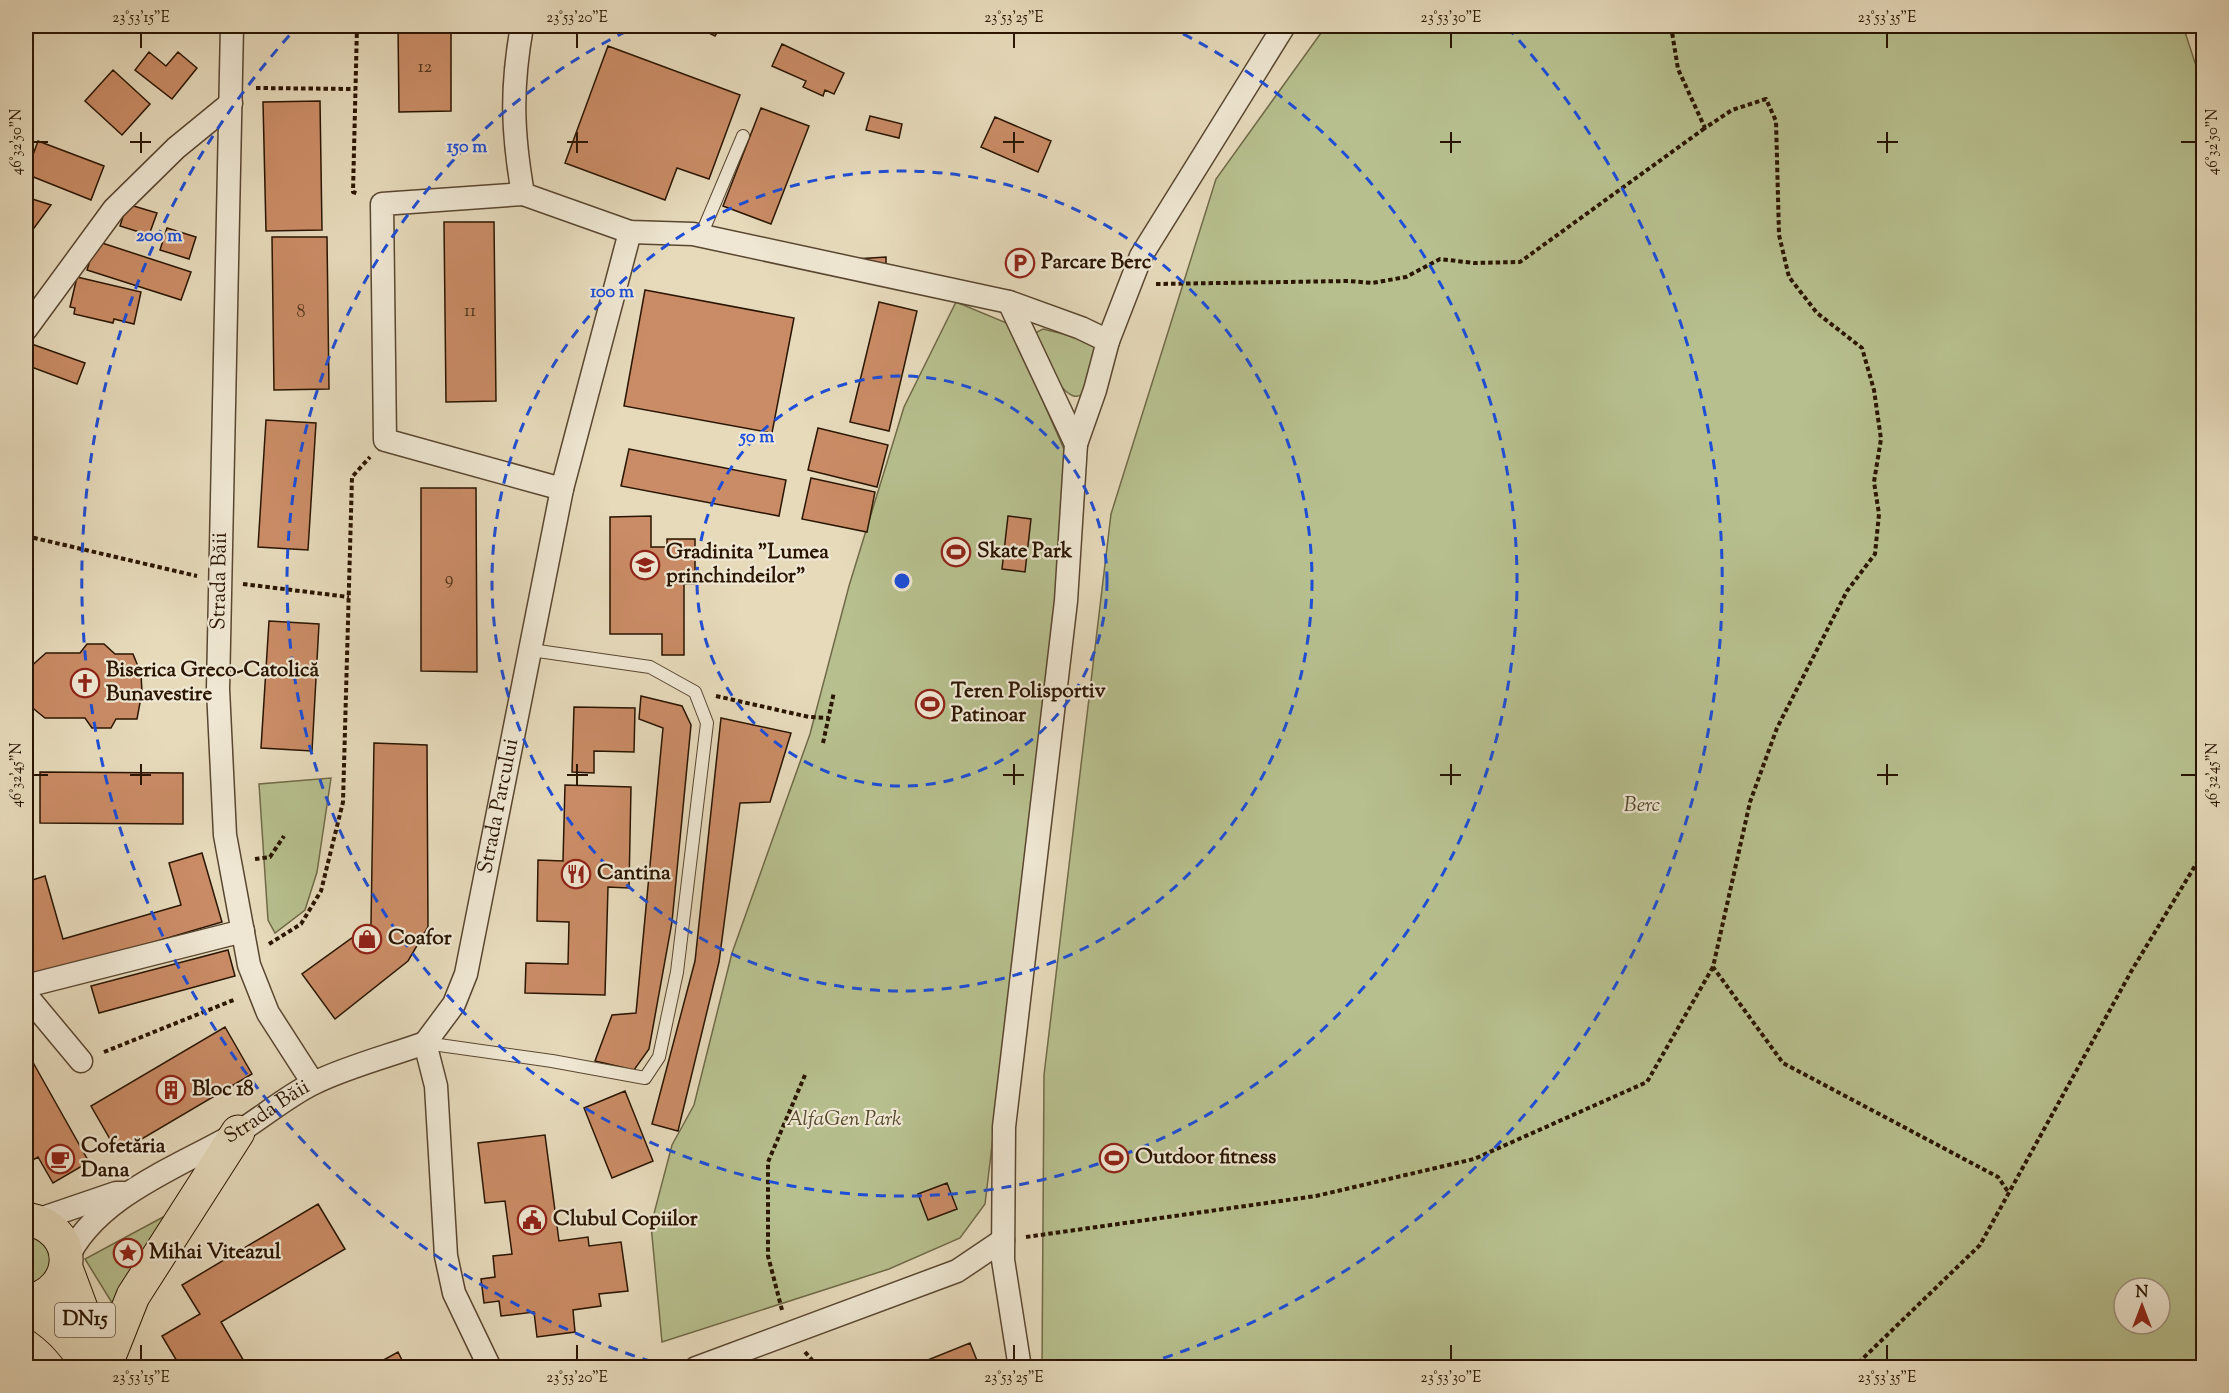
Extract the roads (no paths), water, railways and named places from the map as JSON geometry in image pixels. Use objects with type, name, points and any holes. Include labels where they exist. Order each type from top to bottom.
[{"type":"main road","points":[[104,1365],[133,1296],[238,1132]]},
{"type":"main road","name":"DN15","points":[[31,1220],[49,1226],[59,1236],[65,1248],[66,1265],[104,1365]]},
{"type":"main road","name":"DN15","points":[[26,1302],[39,1300],[51,1292],[61,1281],[66,1265]]},
{"type":"main road","name":"DN15","points":[[26,1307],[50,1319],[69,1339],[104,1365]]},
{"type":"street","name":"Strada Băii","points":[[66,1265],[75,1243],[87,1227],[128,1193],[238,1132],[313,1083],[268,1013],[259,990],[248,957],[225,835],[218,689],[232,26]]},
{"type":"street","points":[[522,26],[513,99],[514,142],[524,194]]},
{"type":"street","points":[[1020,1368],[1009,1309],[1003,1240],[1004,1127],[1066,602],[1076,444],[1095,390],[1108,341],[1141,256],[1284,26]]},
{"type":"street","points":[[26,328],[114,209],[231,95]]},
{"type":"street","points":[[562,489],[385,440],[382,204],[524,194],[630,232],[693,234],[1009,302],[1081,328],[1108,341]]},
{"type":"street","name":"Strada Parcului","points":[[425,1043],[454,1004],[466,974],[562,489],[630,232]]},
{"type":"street","points":[[1009,302],[1076,444]]},
{"type":"street","points":[[26,986],[243,930]]},
{"type":"street","points":[[26,995],[81,1061]]},
{"type":"street","points":[[313,1083],[425,1043],[436,1086],[446,1256],[454,1293],[490,1368]]},
{"type":"street","name":"Strada Băii","points":[[31,1220],[116,1193],[128,1193]]},
{"type":"street","points":[[696,1368],[957,1271],[1003,1240]]},
{"type":"lane","points":[[693,234],[702,233],[743,136]]},
{"type":"lane","points":[[425,1043],[552,1061],[645,1078],[659,1057],[677,972],[707,723],[695,692],[650,667],[531,650]]},
{"type":"place","name":"Parcare Berc","points":[[1020,263]]},
{"type":"place","name":"Skate Park","points":[[956,552]]},
{"type":"place","name":"Gradinita \"Lumea princhindeilor\"","points":[[645,565]]},
{"type":"place","name":"Biserica Greco-Catolică Bunavestire","points":[[85,683]]},
{"type":"place","name":"Teren Polisportiv Patinoar","points":[[930,704]]},
{"type":"place","name":"Cantina","points":[[576,874]]},
{"type":"place","name":"Coafor","points":[[367,939]]},
{"type":"place","name":"Bloc 18","points":[[171,1090]]},
{"type":"place","name":"Outdoor fitness","points":[[1114,1158]]},
{"type":"place","name":"Cofetăria Dana","points":[[60,1159]]},
{"type":"place","name":"Clubul Copiilor","points":[[532,1220]]},
{"type":"place","name":"Mihai Viteazul","points":[[128,1253]]},
{"type":"park label","name":"Berc","points":[[1642,806]]},
{"type":"park label","name":"AlfaGen Park","points":[[844,1120]]}]
